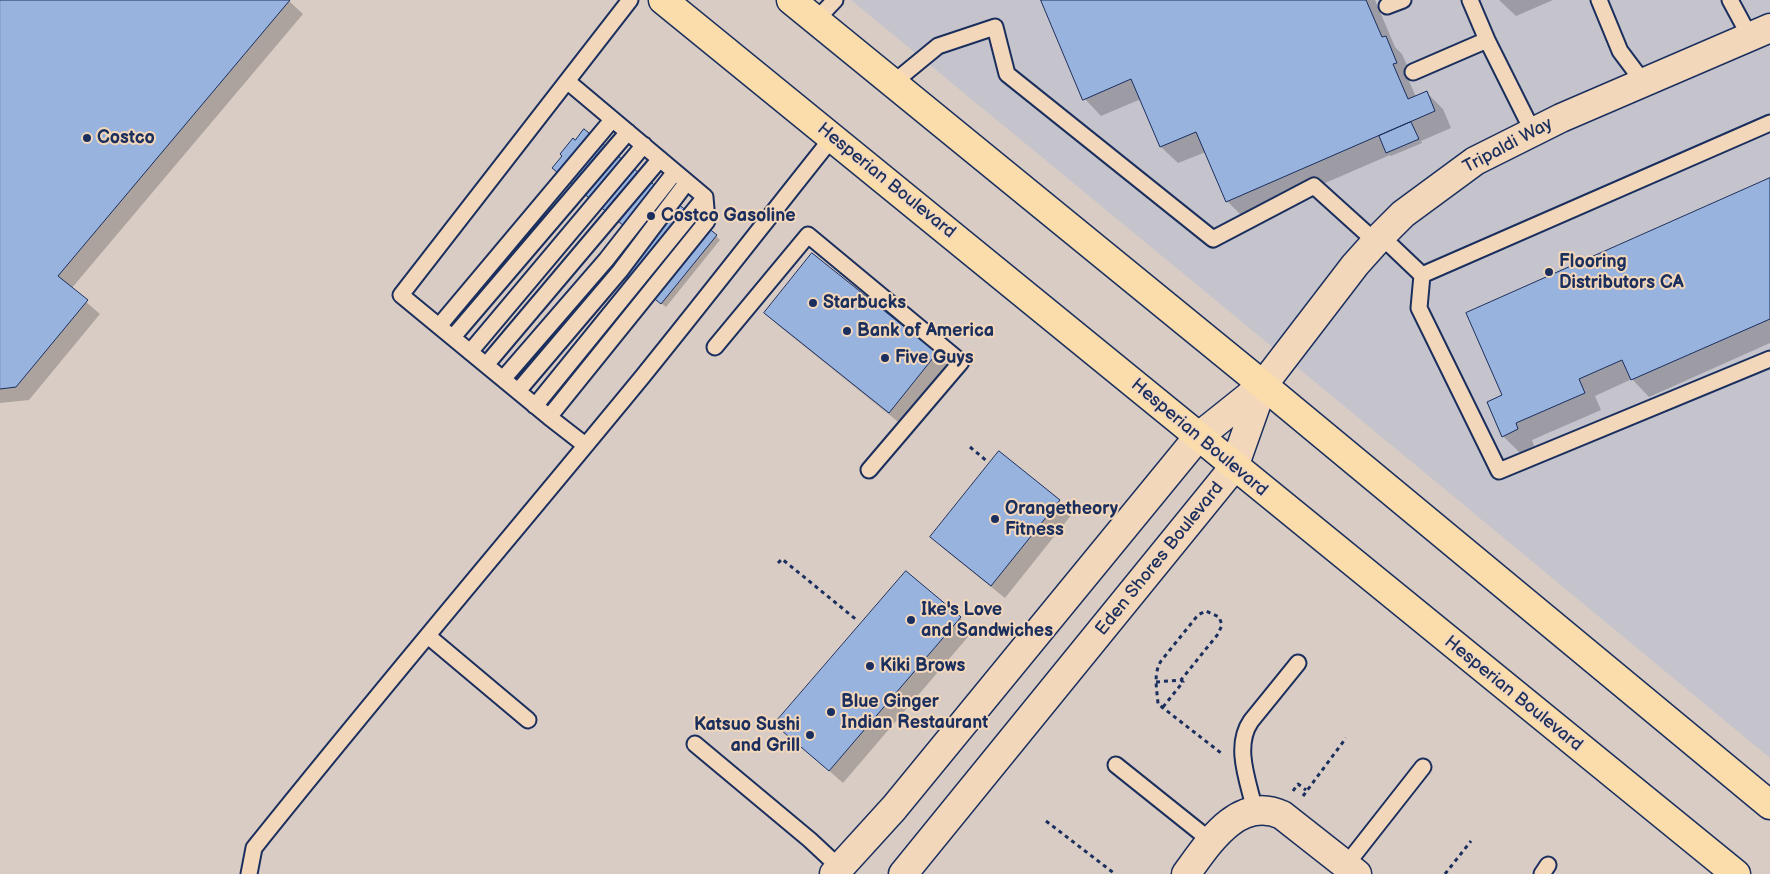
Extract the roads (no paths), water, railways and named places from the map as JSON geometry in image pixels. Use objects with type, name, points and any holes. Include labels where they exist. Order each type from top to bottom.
[{"type":"main road","name":"Hesperian Boulevard","points":[[663,0],[1736,874]]},
{"type":"main road","points":[[791,0],[1263,385],[1770,805]]},
{"type":"street","name":"Tripaldi Way","points":[[1263,385],[1355,265],[1378,239],[1403,214],[1474,160],[1760,32]]},
{"type":"street","points":[[840,872],[1198,437],[1263,385]]},
{"type":"street","name":"Eden Shores Boulevard","points":[[903,874],[1234,467],[1263,385]]},
{"type":"street","points":[[1186,874],[1211,841],[1236,817],[1255,811],[1273,811],[1282,815],[1351,869]]},
{"type":"lane","points":[[585,445],[549,418],[401,294],[630,0]]},
{"type":"lane","points":[[816,20],[835,0]]},
{"type":"lane","points":[[1387,6],[1403,0]]},
{"type":"lane","points":[[1470,0],[1487,40],[1533,132]]},
{"type":"lane","points":[[1599,0],[1620,51],[1644,83]]},
{"type":"lane","points":[[1730,0],[1760,32]]},
{"type":"lane","points":[[894,83],[938,46],[995,27],[1007,74],[1214,239],[1314,186],[1422,274]]},
{"type":"lane","points":[[1413,72],[1487,40]]},
{"type":"lane","points":[[549,418],[707,220],[705,197],[567,81]]},
{"type":"lane","points":[[439,326],[612,120]]},
{"type":"lane","points":[[1422,274],[1770,123]]},
{"type":"lane","points":[[453,338],[628,132]]},
{"type":"lane","points":[[249,874],[254,848],[362,713],[428,636],[720,280],[832,138]]},
{"type":"lane","points":[[470,352],[644,145]]},
{"type":"lane","points":[[486,365],[660,159]]},
{"type":"lane","points":[[503,379],[606,260],[675,172]]},
{"type":"lane","points":[[518,391],[620,271],[687,182]]},
{"type":"lane","points":[[535,406],[705,197]]},
{"type":"lane","points":[[715,346],[808,235],[961,362],[868,470]]},
{"type":"lane","points":[[1422,274],[1419,308],[1498,471],[1770,359]]},
{"type":"lane","points":[[428,636],[528,720]]},
{"type":"lane","points":[[1255,811],[1242,753],[1243,738],[1246,728],[1298,663]]},
{"type":"lane","points":[[695,744],[810,840],[840,872]]},
{"type":"lane","points":[[1116,765],[1211,841]]},
{"type":"lane","points":[[1351,869],[1423,767]]},
{"type":"place","name":"Costco","points":[[87,138]]},
{"type":"place","name":"Costco Gasoline","points":[[651,216]]},
{"type":"place","name":"Flooring Distributors CA","points":[[1549,272]]},
{"type":"place","name":"Starbucks","points":[[813,303]]},
{"type":"place","name":"Bank of America","points":[[847,331]]},
{"type":"place","name":"Five Guys","points":[[885,358]]},
{"type":"place","name":"Orangetheory Fitness","points":[[995,519]]},
{"type":"place","name":"Ike's Love and Sandwiches","points":[[911,620]]},
{"type":"place","name":"Kiki Brows","points":[[870,666]]},
{"type":"place","name":"Blue Ginger Indian Restaurant","points":[[831,712]]},
{"type":"place","name":"Katsuo Sushi and Grill","points":[[810,735]]}]
